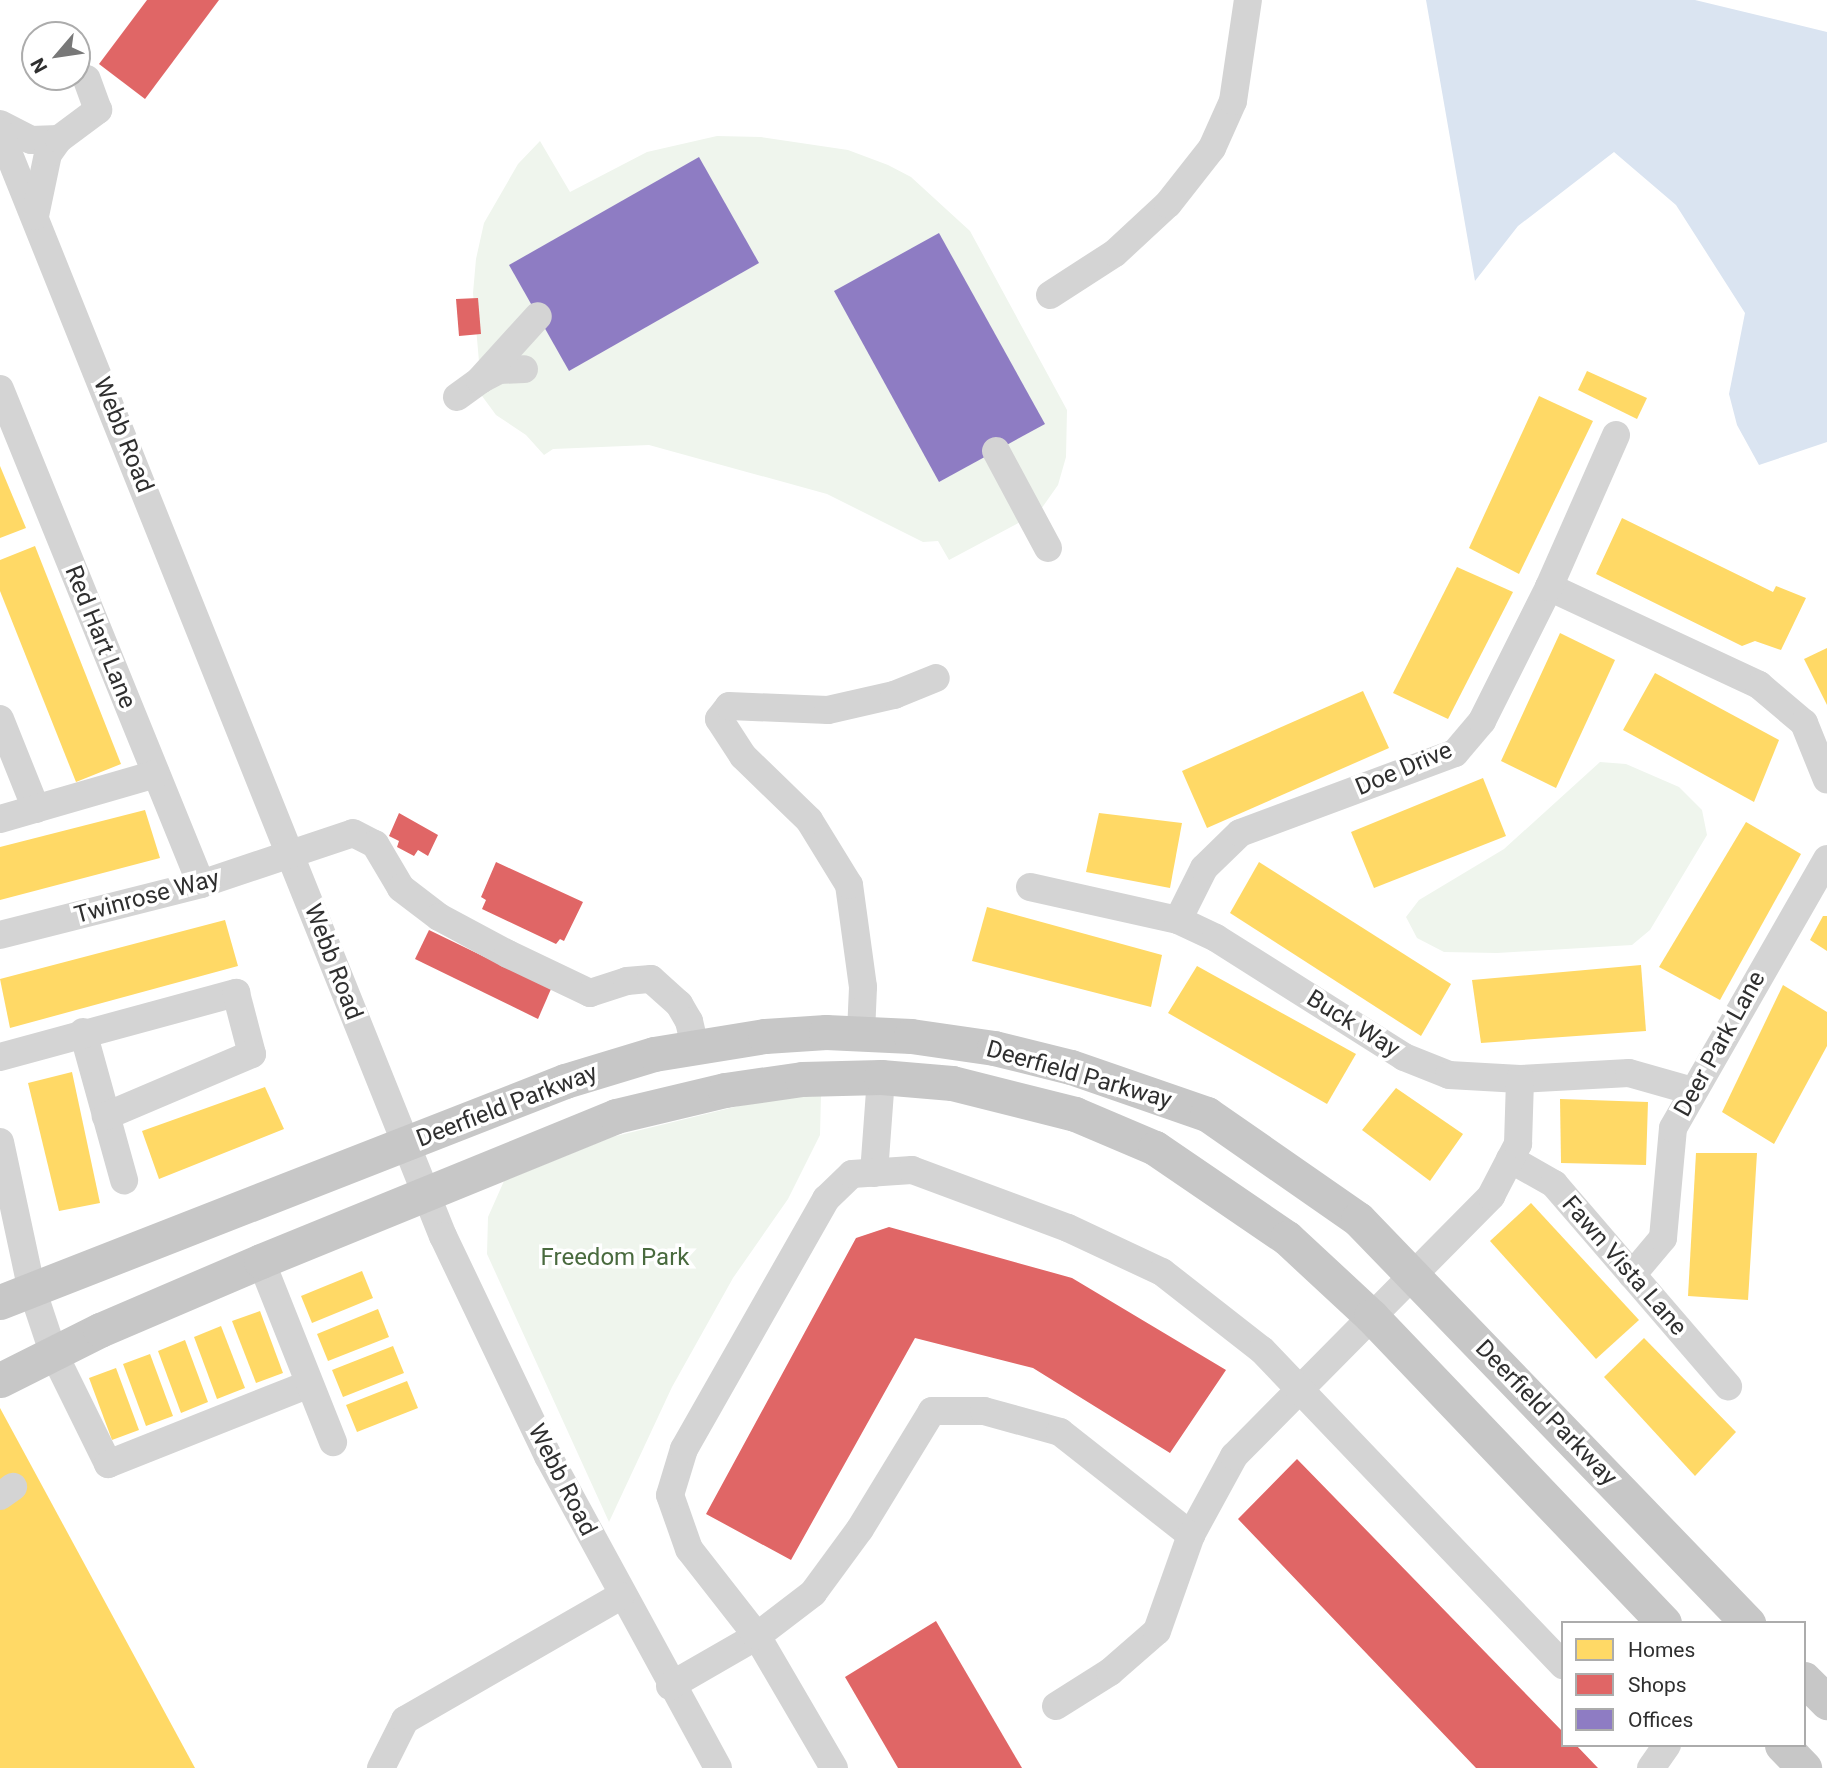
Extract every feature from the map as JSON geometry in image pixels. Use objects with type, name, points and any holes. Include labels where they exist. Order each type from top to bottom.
[{"type":"main road","name":"Deerfield Parkway","points":[[0,1302],[31,1286],[565,1081],[695,1046],[784,1034],[861,1033],[994,1048],[1071,1068],[1207,1114],[1358,1219],[1746,1621]]},
{"type":"main road","name":"Deerfield Parkway","points":[[0,1380],[53,1352],[261,1261],[595,1124],[652,1107],[765,1083],[881,1077],[952,1083],[1035,1102],[1155,1148],[1287,1238],[1371,1316],[1662,1621]]},
{"type":"main road","points":[[1806,1681],[1827,1702]]},
{"type":"main road","points":[[1784,1747],[1804,1768]]},
{"type":"street","points":[[1050,295],[1115,253],[1168,204],[1212,148],[1233,101],[1248,0]]},
{"type":"street","points":[[35,219],[42,172],[59,139],[98,110],[91,90]]},
{"type":"street","points":[[0,124],[31,140],[59,139]]},
{"type":"street","name":"Webb Road","points":[[0,132],[6,166],[35,219],[293,853],[424,1194],[548,1456],[670,1686],[718,1768]]},
{"type":"street","points":[[480,380],[538,316]]},
{"type":"street","points":[[457,397],[499,370],[524,369]]},
{"type":"street","name":"Red Hart Lane","points":[[2,398],[201,884]]},
{"type":"street","name":"Doe Drive","points":[[1178,920],[1204,868],[1240,833],[1455,753],[1482,721],[1549,587],[1616,435]]},
{"type":"street","points":[[996,452],[1048,548]]},
{"type":"street","points":[[1549,587],[1759,685],[1804,723],[1827,780]]},
{"type":"street","points":[[861,1033],[863,987],[849,885],[809,820],[743,756],[719,719],[729,706],[828,710],[894,695],[936,678]]},
{"type":"street","points":[[0,719],[36,809]]},
{"type":"street","points":[[0,819],[156,774]]},
{"type":"street","name":"Twinrose Way","points":[[0,935],[201,884],[353,833],[375,844],[401,888],[439,917],[508,954],[590,993],[627,981],[651,979],[679,1004],[689,1021],[695,1046]]},
{"type":"street","name":"Deer Park Lane","points":[[1632,1275],[1663,1238],[1673,1128],[1827,859]]},
{"type":"street","name":"Buck Way","points":[[1030,887],[1178,920],[1216,938],[1404,1057],[1449,1075],[1520,1079],[1629,1073],[1692,1091]]},
{"type":"street","points":[[0,1057],[83,1032],[236,993],[252,1054],[106,1116]]},
{"type":"street","points":[[83,1032],[124,1180]]},
{"type":"street","points":[[874,1173],[881,1077]]},
{"type":"street","points":[[1056,1706],[1110,1672],[1157,1631],[1191,1535],[1234,1456],[1491,1195],[1518,1144],[1520,1079]]},
{"type":"street","points":[[0,1142],[31,1286],[53,1352],[108,1464],[309,1384]]},
{"type":"street","name":"Fawn Vista Lane","points":[[1510,1159],[1554,1184],[1728,1385]]},
{"type":"street","points":[[834,1768],[757,1636],[690,1549],[670,1495],[684,1449],[826,1199],[852,1174],[912,1170],[1068,1227],[1162,1272],[1262,1350],[1561,1663]]},
{"type":"street","points":[[261,1261],[333,1442]]},
{"type":"street","points":[[670,1686],[757,1636],[813,1593],[860,1529],[932,1411],[984,1411],[1060,1432],[1191,1535]]},
{"type":"street","points":[[381,1768],[405,1720],[621,1596]]},
{"type":"green space","points":[[717,136],[761,137],[848,150],[888,165],[911,177],[970,231],[1067,410],[1066,457],[1058,485],[1039,512],[949,560],[938,541],[923,542],[827,494],[649,445],[553,449],[544,455],[526,435],[496,415],[482,396],[473,293],[476,259],[484,223],[518,164],[540,141],[570,192],[647,152]]},
{"type":"green space","points":[[1600,762],[1626,764],[1679,787],[1702,810],[1707,835],[1650,930],[1632,945],[1497,953],[1444,952],[1417,938],[1406,917],[1419,900],[1504,849]]},
{"type":"green space","name":"Freedom Park","points":[[779,1096],[821,1096],[820,1135],[788,1199],[733,1278],[672,1387],[609,1522],[487,1254],[488,1217],[504,1181],[612,1137]]},
{"type":"shaded area","points":[[1426,0],[1695,0],[1827,32],[1827,442],[1759,465],[1737,425],[1729,394],[1745,313],[1676,205],[1614,152],[1518,226],[1475,281]]},
{"type":"building: Homes","points":[[1587,371],[1647,398],[1637,419],[1578,390]]},
{"type":"building: Homes","points":[[1539,396],[1593,421],[1519,574],[1469,548]]},
{"type":"building: Homes","points":[[0,466],[26,528],[0,538]]},
{"type":"building: Homes","points":[[1622,518],[1773,592],[1776,586],[1806,598],[1781,650],[1755,641],[1742,646],[1596,574]]},
{"type":"building: Homes","points":[[35,546],[121,764],[76,782],[0,591],[0,560]]},
{"type":"building: Homes","points":[[1457,567],[1513,592],[1448,719],[1393,693]]},
{"type":"building: Homes","points":[[1560,633],[1615,660],[1556,788],[1501,761]]},
{"type":"building: Homes","points":[[1827,648],[1827,705],[1804,659]]},
{"type":"building: Homes","points":[[1655,673],[1779,740],[1754,802],[1623,730]]},
{"type":"building: Homes","points":[[1363,691],[1389,748],[1207,828],[1182,771]]},
{"type":"building: Homes","points":[[1483,778],[1506,836],[1374,888],[1351,832]]},
{"type":"building: Homes","points":[[145,810],[160,858],[0,900],[0,847]]},
{"type":"building: Homes","points":[[1099,813],[1182,823],[1170,888],[1086,872]]},
{"type":"building: Homes","points":[[1746,822],[1801,854],[1720,1000],[1659,967]]},
{"type":"building: Homes","points":[[1259,862],[1451,984],[1421,1036],[1230,913]]},
{"type":"building: Homes","points":[[987,907],[1162,955],[1151,1007],[972,961]]},
{"type":"building: Homes","points":[[1823,916],[1827,916],[1827,951],[1810,940]]},
{"type":"building: Homes","points":[[225,920],[238,966],[10,1028],[0,979]]},
{"type":"building: Homes","points":[[1641,965],[1646,1031],[1481,1043],[1472,980]]},
{"type":"building: Homes","points":[[1197,966],[1356,1054],[1327,1104],[1168,1013]]},
{"type":"building: Homes","points":[[1783,985],[1827,1012],[1827,1046],[1774,1144],[1722,1112]]},
{"type":"building: Homes","points":[[72,1072],[100,1203],[59,1211],[28,1083]]},
{"type":"building: Homes","points":[[265,1087],[284,1129],[159,1179],[142,1131]]},
{"type":"building: Homes","points":[[1396,1088],[1463,1134],[1430,1181],[1362,1130]]},
{"type":"building: Homes","points":[[1560,1099],[1648,1102],[1646,1165],[1561,1163]]},
{"type":"building: Homes","points":[[1696,1153],[1757,1153],[1748,1300],[1688,1296]]},
{"type":"building: Homes","points":[[1531,1203],[1639,1320],[1596,1359],[1490,1241]]},
{"type":"building: Homes","points":[[362,1271],[373,1298],[312,1323],[301,1296]]},
{"type":"building: Homes","points":[[378,1309],[389,1337],[328,1361],[317,1334]]},
{"type":"building: Homes","points":[[260,1311],[283,1373],[256,1383],[232,1321]]},
{"type":"building: Homes","points":[[221,1326],[245,1388],[217,1399],[194,1337]]},
{"type":"building: Homes","points":[[1644,1338],[1736,1432],[1695,1476],[1604,1377]]},
{"type":"building: Homes","points":[[185,1340],[208,1402],[181,1413],[158,1351]]},
{"type":"building: Homes","points":[[393,1346],[404,1373],[343,1397],[332,1370]]},
{"type":"building: Homes","points":[[150,1354],[173,1416],[146,1426],[123,1364]]},
{"type":"building: Homes","points":[[116,1368],[139,1430],[112,1440],[89,1378]]},
{"type":"building: Homes","points":[[407,1381],[418,1408],[357,1432],[346,1405]]},
{"type":"building: Homes","points":[[0,1408],[195,1768],[0,1768]]},
{"type":"building: Shops","points":[[147,0],[219,0],[145,99],[99,64]]},
{"type":"building: Shops","points":[[478,298],[481,334],[459,336],[456,299]]},
{"type":"building: Shops","points":[[399,813],[438,835],[428,856],[418,850],[414,856],[397,847],[399,841],[389,836]]},
{"type":"building: Shops","points":[[496,862],[583,902],[564,941],[560,939],[556,944],[482,909],[486,900],[481,897]]},
{"type":"building: Shops","points":[[429,930],[551,989],[538,1019],[415,959]]},
{"type":"building: Shops","points":[[889,1227],[1072,1278],[1226,1370],[1170,1453],[1033,1368],[915,1338],[791,1560],[706,1514],[856,1238]]},
{"type":"building: Shops","points":[[1297,1459],[1561,1730],[1561,1747],[1578,1747],[1598,1768],[1476,1768],[1238,1519]]},
{"type":"building: Shops","points":[[936,1621],[1022,1768],[898,1768],[845,1677]]},
{"type":"building: Offices","points":[[699,157],[759,263],[569,371],[509,265]]},
{"type":"building: Offices","points":[[939,233],[1045,424],[939,482],[834,291]]}]
